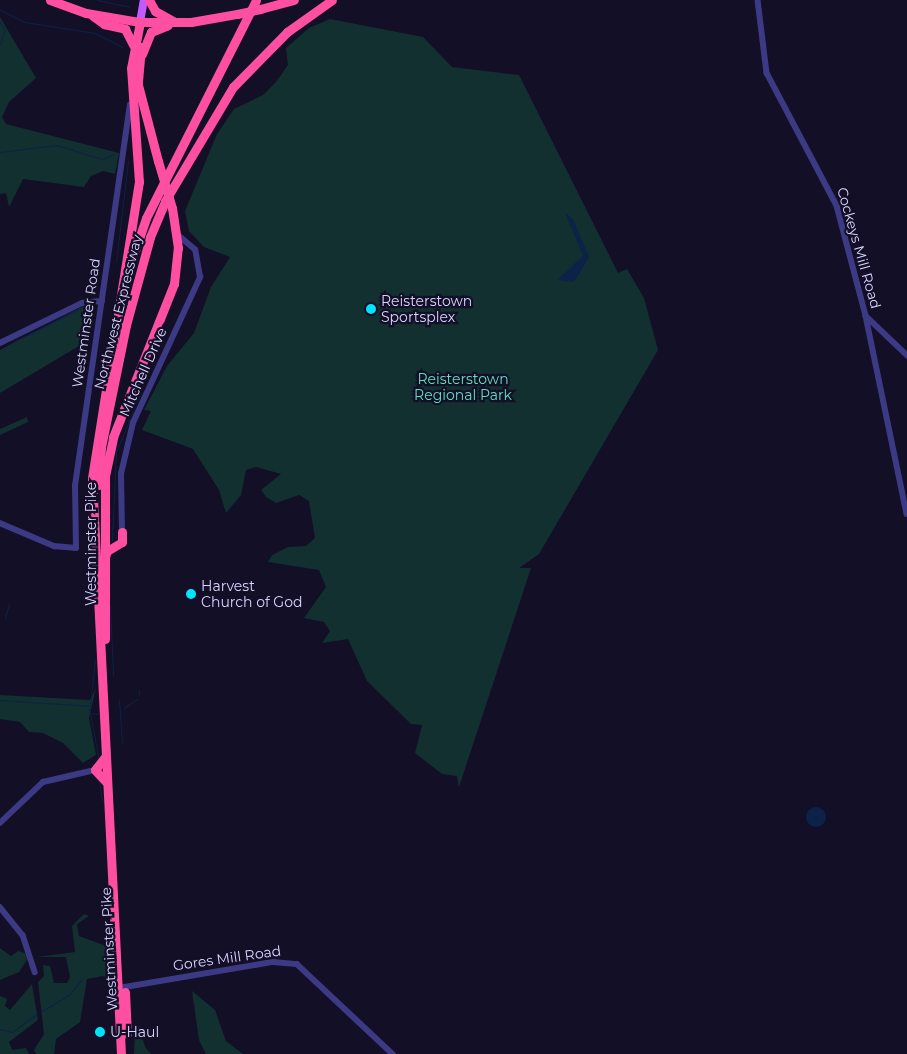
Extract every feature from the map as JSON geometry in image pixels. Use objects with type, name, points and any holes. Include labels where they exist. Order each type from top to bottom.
[{"type":"highway","points":[[50,0],[91,14],[130,34],[135,67]]},
{"type":"highway","points":[[149,0],[155,11],[175,22]]},
{"type":"highway","name":"Northwest Expressway","points":[[107,375],[127,275],[146,218],[256,0]]},
{"type":"highway","points":[[260,9],[280,0]]},
{"type":"highway","points":[[91,14],[140,22],[175,22],[237,14],[294,0]]},
{"type":"highway","name":"Northwest Expressway","points":[[102,547],[101,447],[138,275],[157,220],[198,140],[232,87],[287,32],[332,0]]},
{"type":"highway","name":"Westminster Pike","points":[[126,1054],[105,755],[92,478],[139,182],[139,146],[132,105],[140,22]]},
{"type":"highway","points":[[135,67],[149,35],[175,22]]},
{"type":"highway","name":"Westminster Pike","points":[[121,1054],[122,987],[102,547],[109,452],[174,284],[178,235],[147,129],[135,67]]},
{"type":"highway","points":[[132,105],[147,129],[139,146],[148,150],[157,163]]},
{"type":"highway","points":[[103,568],[107,551],[120,544],[122,532]]},
{"type":"highway","points":[[105,755],[95,770],[107,784]]},
{"type":"main road","name":"Westminster Pike","points":[[140,22],[144,0]]},
{"type":"street","name":"Cockeys Mill Road","points":[[758,0],[766,69],[830,187],[866,316],[907,514]]},
{"type":"street","name":"Westminster Road","points":[[0,523],[54,546],[76,548],[75,486],[132,105]]},
{"type":"street","points":[[125,145],[139,146]]},
{"type":"street","name":"Mitchell Drive","points":[[122,532],[121,480],[131,431],[198,286],[198,256],[178,235]]},
{"type":"street","points":[[0,343],[82,303],[102,301]]},
{"type":"street","points":[[866,316],[907,355]]},
{"type":"street","points":[[0,823],[43,782],[95,770]]},
{"type":"street","points":[[0,907],[23,935],[35,972]]},
{"type":"street","name":"Gores Mill Road","points":[[122,987],[264,964],[297,964],[393,1054]]},
{"type":"green space","points":[[0,17],[36,78],[9,102],[2,117],[6,124],[119,153],[115,174],[103,171],[91,176],[84,187],[23,179],[9,207],[6,193],[0,194]]},
{"type":"green space","name":"Reisterstown Regional Park","points":[[330,19],[423,37],[452,67],[519,75],[618,273],[627,269],[644,298],[658,350],[539,554],[519,568],[531,568],[459,787],[457,776],[442,774],[415,753],[422,725],[411,724],[367,681],[348,639],[322,643],[330,631],[324,622],[304,618],[326,587],[319,570],[268,562],[272,555],[288,547],[306,546],[315,538],[309,501],[299,495],[276,503],[266,497],[261,490],[281,474],[256,467],[246,470],[241,495],[226,513],[219,490],[193,449],[142,430],[151,411],[144,410],[167,366],[194,333],[211,287],[230,257],[204,247],[189,231],[185,211],[217,134],[234,109],[263,95],[276,82],[288,65],[286,48],[309,28]]},
{"type":"green space","points":[[95,300],[89,340],[0,393],[0,350]]},
{"type":"green space","points":[[27,417],[28,422],[0,435],[0,429]]},
{"type":"green space","points":[[96,688],[89,718],[96,755],[83,763],[63,743],[43,733],[29,732],[20,722],[0,719],[0,695],[90,700]]},
{"type":"green space","points":[[84,914],[89,916],[77,924],[79,936],[109,947],[112,987],[103,976],[87,979],[80,1022],[56,1039],[54,1054],[36,1054],[34,1050],[44,1034],[38,982],[44,976],[43,965],[50,966],[54,983],[67,983],[70,977],[66,957],[37,957],[75,952],[72,926]]},
{"type":"green space","points":[[0,948],[11,956],[18,951],[25,953],[27,960],[19,972],[0,980]]},
{"type":"green space","points":[[32,984],[38,1020],[9,1042],[12,1050],[26,1048],[29,1054],[0,1054],[0,996],[7,999],[5,1006],[10,1010]]},
{"type":"green space","points":[[192,991],[215,1010],[226,1041],[243,1054],[206,1054],[199,1040]]},
{"type":"green space","points":[[139,1025],[145,1047],[151,1054],[134,1054],[135,1029]]},
{"type":"water","points":[[565,213],[573,219],[589,257],[574,282],[557,280],[583,256]]},
{"type":"water","points":[[812,807],[820,807],[826,813],[826,821],[820,827],[812,827],[806,821],[806,813]]},
{"type":"waterway","points":[[97,0],[129,7]]},
{"type":"waterway","points":[[0,10],[25,22],[95,33],[123,47]]},
{"type":"waterway","points":[[0,22],[5,30],[0,44]]},
{"type":"waterway","points":[[0,152],[57,145],[102,159],[114,154]]},
{"type":"waterway","points":[[116,262],[128,161]]},
{"type":"waterway","points":[[15,341],[88,305]]},
{"type":"waterway","points":[[112,540],[116,452],[147,377]]},
{"type":"waterway","points":[[5,618],[9,604]]},
{"type":"waterway","points":[[110,605],[113,675]]},
{"type":"waterway","points":[[90,706],[95,660]]},
{"type":"waterway","points":[[124,708],[137,699]]},
{"type":"waterway","points":[[0,700],[91,706]]},
{"type":"waterway","points":[[119,700],[122,743]]},
{"type":"waterway","points":[[89,708],[99,760]]},
{"type":"waterway","points":[[92,713],[98,714]]},
{"type":"waterway","points":[[99,780],[102,802]]},
{"type":"waterway","points":[[42,1011],[70,994],[81,980]]},
{"type":"waterway","points":[[0,1029],[12,1032],[37,1014]]},
{"type":"place","name":"Reisterstown Sportsplex","points":[[371,309]]},
{"type":"place","name":"Harvest Church of God","points":[[191,594]]},
{"type":"place","name":"U-Haul","points":[[100,1032]]}]
